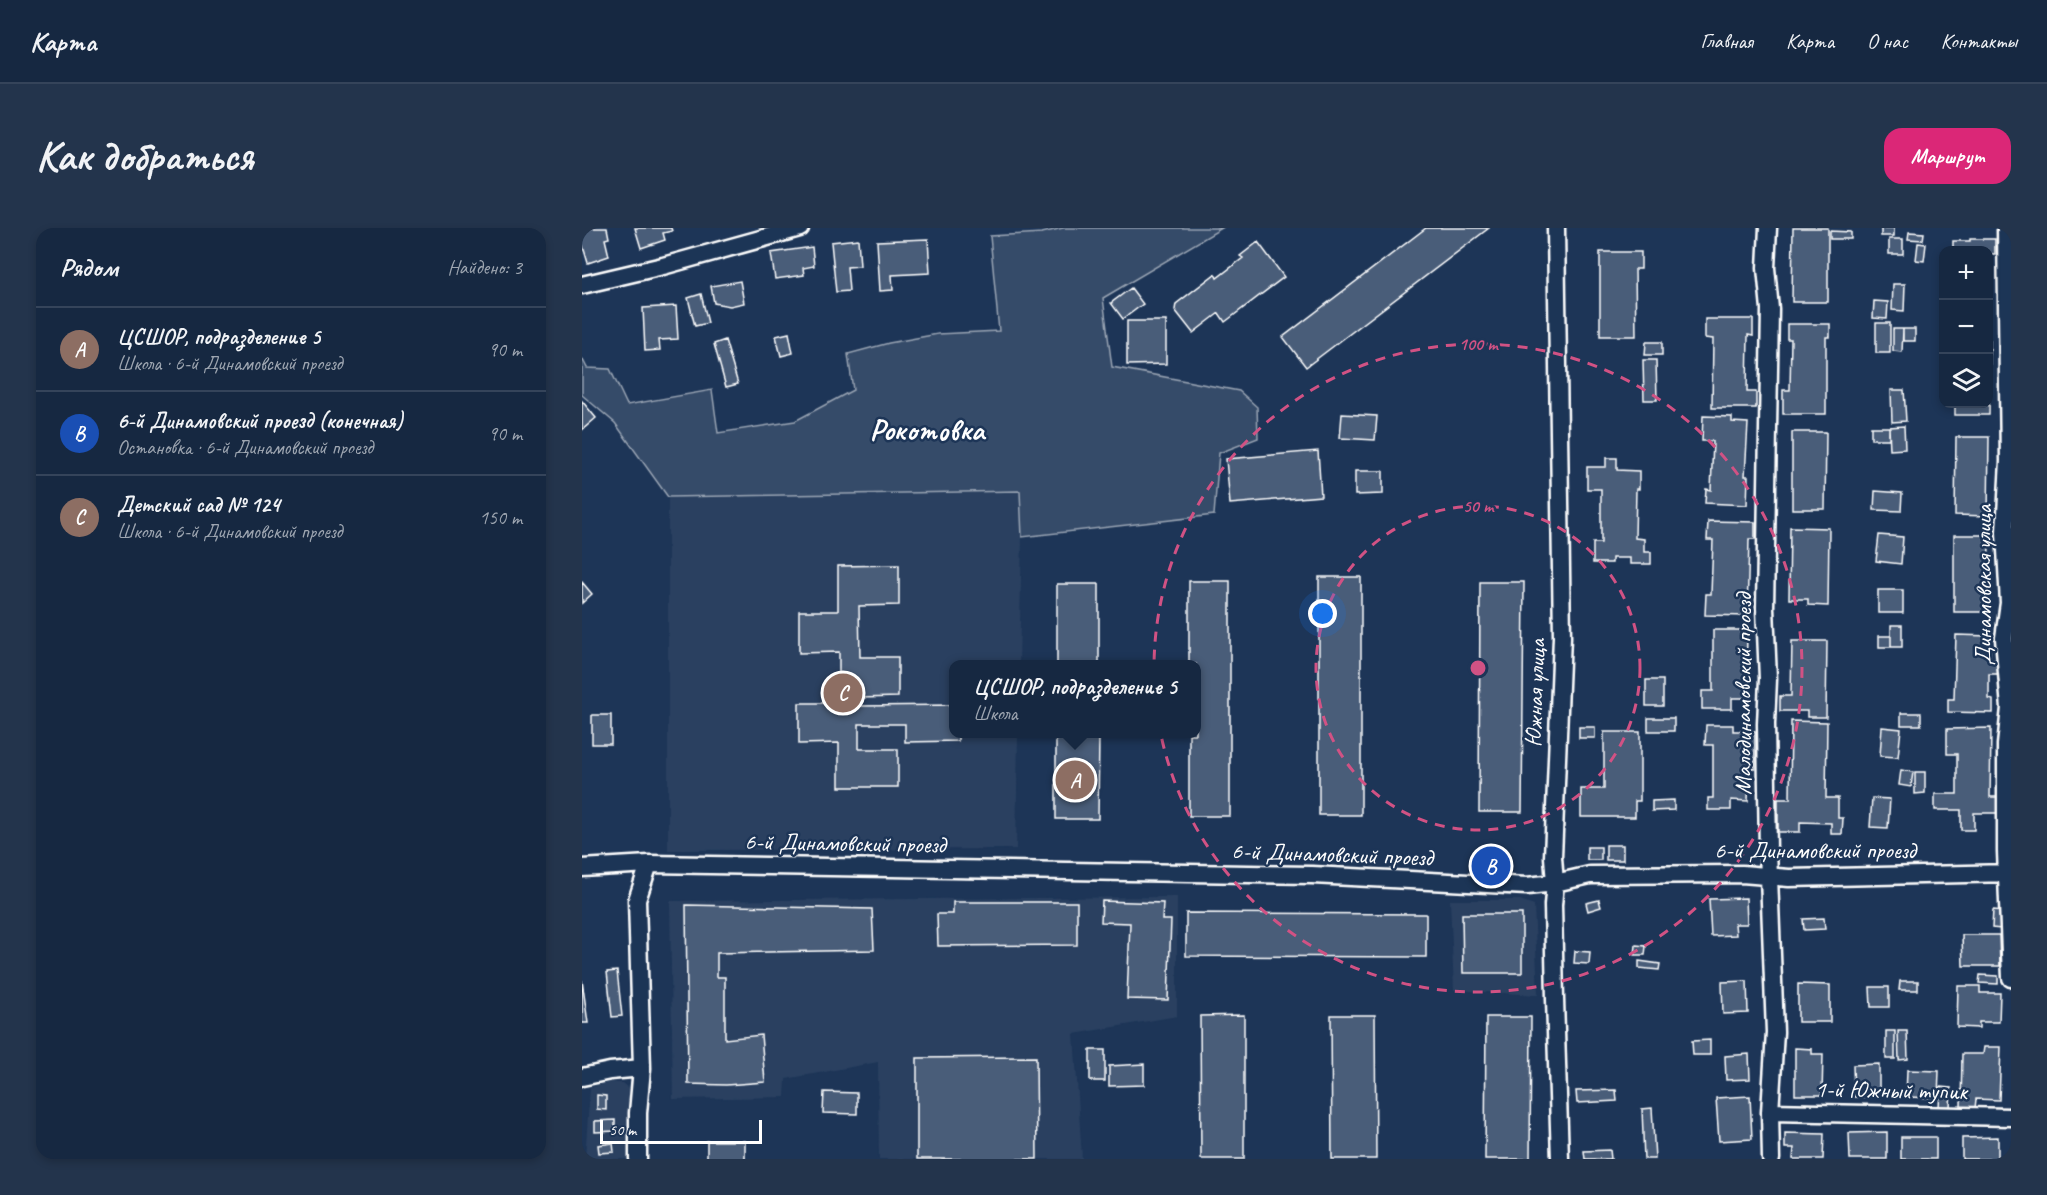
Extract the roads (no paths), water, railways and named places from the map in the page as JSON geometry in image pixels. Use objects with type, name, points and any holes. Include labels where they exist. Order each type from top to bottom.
[{"type":"street","points":[[582,285],[663,266],[800,228]]},
{"type":"street","name":"Южная улица","points":[[1556,228],[1562,637],[1553,905],[1560,1159]]},
{"type":"street","name":"Малодинамовский проезд","points":[[1768,228],[1766,268],[1770,309],[1765,608],[1768,679],[1769,876],[1775,1032],[1770,1112],[1771,1159]]},
{"type":"street","name":"Динамовская улица","points":[[2006,228],[2009,461],[2005,532],[2009,603],[2004,638],[2010,708],[2006,757],[2011,978]]},
{"type":"street","points":[[638,1159],[638,1113],[642,1068],[637,900],[649,864]]},
{"type":"street","name":"6-й Динамовский проезд","points":[[582,868],[649,864],[1300,875],[1527,886],[1555,883],[1590,874],[1742,874],[1789,878],[2009,873]]},
{"type":"street","points":[[582,1077],[609,1071],[642,1068]]},
{"type":"street","name":"1-й Южный тупик","points":[[1770,1112],[2011,1117]]},
{"type":"place","name":"Детский сад № 124","points":[[843,693]]},
{"type":"place","name":"ЦСШОР, подразделение 5","points":[[1075,780]]},
{"type":"place","name":"6-й Динамовский проезд (конечная)","points":[[1491,866]]},
{"type":"district","name":"Рокотовка","points":[[927,430]]}]
